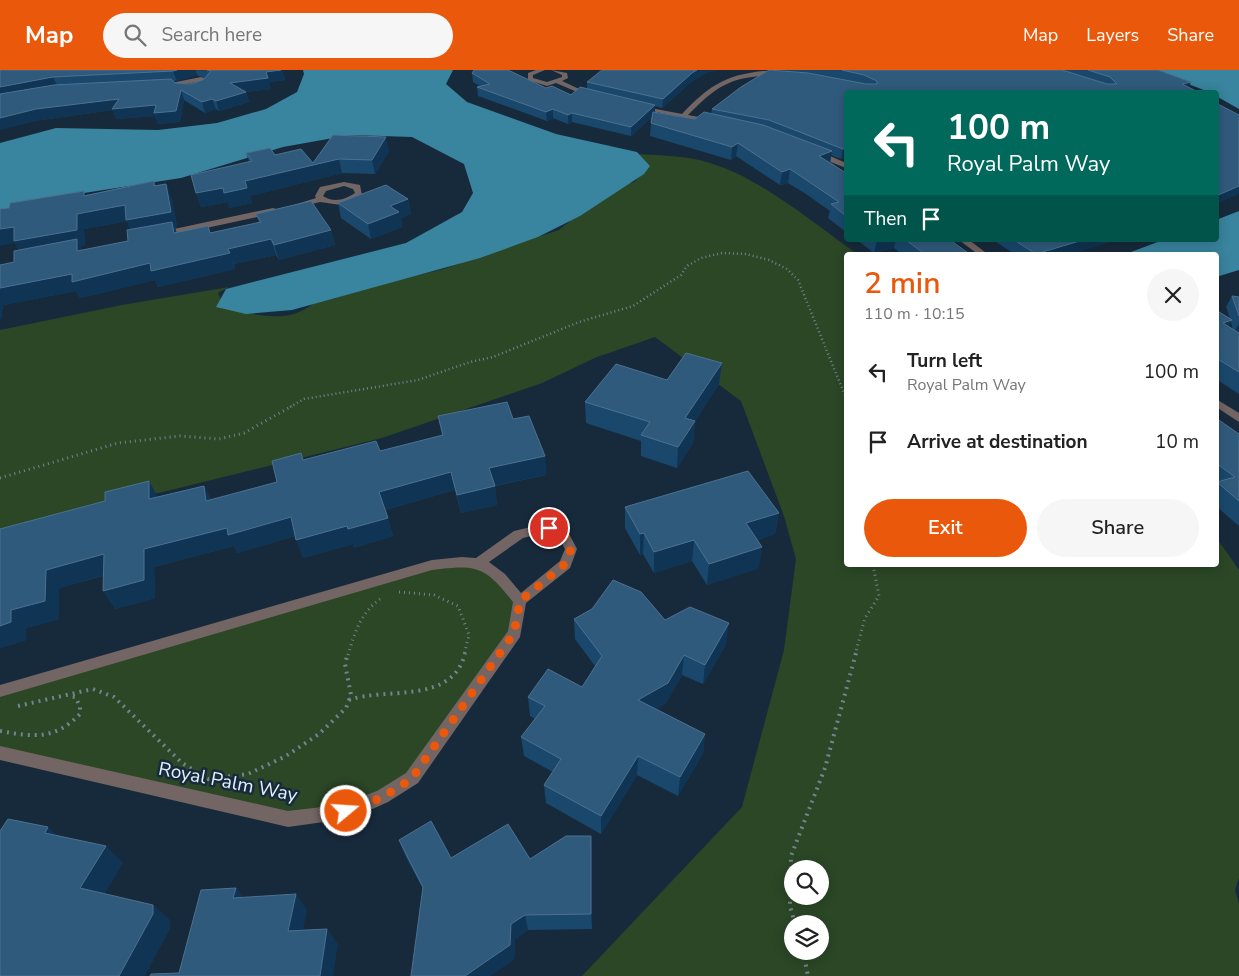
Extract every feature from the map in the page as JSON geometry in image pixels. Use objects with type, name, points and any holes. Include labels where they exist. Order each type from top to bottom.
[{"type":"street","points":[[542,70],[533,72],[530,79],[541,83],[558,82],[601,99]]},
{"type":"street","points":[[554,70],[562,72],[566,76],[558,82]]},
{"type":"street","points":[[684,116],[708,90],[720,82],[759,74],[786,73]]},
{"type":"street","points":[[159,85],[181,87],[192,79],[203,79],[209,82],[206,86],[195,90]]},
{"type":"street","points":[[634,107],[720,124]]},
{"type":"street","points":[[809,150],[844,165]]},
{"type":"street","points":[[146,238],[284,209],[321,199]]},
{"type":"street","points":[[966,242],[981,252]]},
{"type":"street","points":[[1219,404],[1239,418]]},
{"type":"street","points":[[0,690],[388,585],[432,565],[458,561],[480,562],[499,573],[520,601],[565,564],[571,549],[564,535],[549,528],[532,529],[510,539],[480,562]]},
{"type":"street","name":"Royal Palm Way","points":[[0,752],[288,819],[329,815],[363,807],[393,792],[412,778],[514,633],[520,601]]},
{"type":"path","points":[[0,478],[66,460],[118,443],[180,436],[219,439],[244,433],[304,399],[418,380],[470,362],[493,357],[578,322],[633,306],[681,275],[687,266],[700,258],[722,253],[746,254],[768,260],[787,269],[798,280],[844,393]]},
{"type":"path","points":[[792,915],[790,906],[791,856],[825,768],[865,618],[879,596],[873,567]]},
{"type":"path","points":[[9,708],[92,689],[114,697],[182,763],[208,779],[248,774],[286,756],[319,734],[346,708],[349,700],[351,695],[345,664],[356,627],[368,608],[388,585],[434,595],[458,606],[469,635],[462,665],[441,684],[419,692],[360,696],[349,700]]},
{"type":"path","points":[[0,731],[33,738],[72,724],[80,714],[80,706],[75,698],[65,695]]},
{"type":"path","points":[[805,960],[808,976]]},
{"type":"green space","points":[[630,154],[690,158],[710,163],[748,179],[768,191],[855,252],[844,252],[844,567],[1219,567],[1219,541],[1239,570],[1239,878],[1235,890],[1239,904],[1239,976],[582,976],[742,807],[784,650],[796,559],[784,516],[741,401],[655,337],[597,357],[542,383],[382,438],[0,532],[0,330],[122,305],[229,287],[218,293],[225,308],[266,316],[290,315],[302,311],[334,292],[369,283],[439,270],[559,230],[592,203],[621,186],[634,182],[641,175]]},
{"type":"green space","points":[[480,562],[520,601],[515,633],[393,792],[288,819],[0,753],[0,691],[432,565]]},
{"type":"water","points":[[303,70],[453,70],[446,84],[467,102],[556,134],[637,152],[650,166],[644,174],[580,216],[538,237],[480,258],[292,310],[246,314],[216,307],[226,289],[406,243],[462,212],[473,193],[464,164],[412,137],[350,135],[283,147],[181,178],[84,193],[0,210],[0,143],[56,128],[158,130],[217,123],[266,109],[297,92],[304,74]]},
{"type":"water","points":[[1152,70],[1239,70],[1239,109],[1219,98],[1219,90],[1204,90]]},
{"type":"water","points":[[1239,211],[1239,270],[1219,276],[1219,252],[1131,252],[1158,242],[1219,242],[1219,219]]},
{"type":"building","points":[[0,70],[177,70],[53,77],[0,87]]},
{"type":"building","points":[[207,70],[281,70],[266,72],[268,78],[230,83],[246,92],[216,101],[212,99],[202,102],[181,90],[176,111],[154,113],[156,105],[112,109],[119,99],[36,109],[0,118],[0,94],[54,85],[171,79],[175,83],[190,84],[203,80],[211,71]]},
{"type":"building","points":[[474,70],[508,70],[546,88],[552,86],[571,95],[580,87],[655,105],[631,127],[572,113],[568,115],[553,109],[546,112],[477,87],[490,84],[472,73]]},
{"type":"building","points":[[602,70],[697,70],[663,99],[587,82]]},
{"type":"building","points":[[769,70],[808,73],[866,84],[877,84],[877,81],[864,75],[842,70],[1062,70],[1107,84],[1117,84],[1110,77],[1088,70],[1158,70],[1191,82],[1182,84],[1194,90],[844,90],[843,149],[769,120],[712,109],[741,87]]},
{"type":"building","points":[[1219,105],[1239,115],[1239,186],[1219,195]]},
{"type":"building","points":[[653,112],[695,119],[704,112],[763,125],[832,151],[819,156],[844,172],[844,214],[831,204],[839,202],[790,169],[782,172],[738,143],[732,147],[651,123]]},
{"type":"building","points":[[333,135],[386,137],[372,160],[339,159],[245,181],[247,188],[224,193],[223,188],[196,193],[191,175],[252,161],[246,153],[270,148],[275,155],[301,149],[313,163]]},
{"type":"building","points":[[154,181],[154,186],[166,184],[171,212],[126,220],[125,205],[77,214],[77,230],[14,241],[14,227],[0,229],[0,209],[9,208],[10,203],[84,191],[84,196]]},
{"type":"building","points":[[386,185],[408,199],[390,206],[399,212],[368,224],[338,203]]},
{"type":"building","points":[[311,201],[331,230],[274,245],[271,239],[228,249],[230,253],[151,271],[150,263],[72,282],[72,274],[0,288],[0,265],[14,262],[14,251],[77,239],[77,251],[128,241],[127,230],[172,222],[174,233],[208,226],[210,233],[261,222],[256,214]]},
{"type":"building","points":[[909,242],[953,242],[967,252],[922,252]]},
{"type":"building","points":[[1017,242],[1076,242],[1043,252],[1033,252]]},
{"type":"building","points":[[1232,296],[1239,297],[1239,316]]},
{"type":"building","points":[[1219,312],[1232,320],[1223,323],[1239,333],[1239,372],[1219,360]]},
{"type":"building","points":[[686,353],[722,363],[685,418],[695,421],[678,447],[641,435],[650,422],[585,402],[616,364],[667,380]]},
{"type":"building","points":[[507,402],[513,419],[529,416],[545,456],[489,468],[495,486],[457,495],[451,472],[379,492],[388,518],[348,529],[347,526],[296,540],[291,517],[228,535],[227,528],[144,549],[144,580],[103,591],[104,554],[46,570],[45,601],[11,610],[11,622],[0,626],[0,529],[105,501],[105,492],[149,481],[149,499],[204,486],[206,501],[277,482],[272,461],[301,453],[303,460],[376,441],[380,451],[443,435],[438,416]]},
{"type":"building","points":[[1219,420],[1239,434],[1239,501],[1219,484],[1219,481],[1235,477],[1219,465]]},
{"type":"building","points":[[748,471],[779,513],[746,523],[762,547],[709,564],[694,540],[654,552],[644,533],[640,534],[625,507]]},
{"type":"building","points":[[613,580],[641,592],[665,620],[690,607],[729,623],[705,665],[684,655],[668,683],[638,700],[705,734],[680,777],[638,756],[601,816],[544,785],[561,759],[521,737],[545,706],[528,697],[548,669],[582,687],[602,656],[574,619],[592,609]]},
{"type":"building","points":[[8,819],[48,827],[45,833],[106,846],[80,888],[153,905],[153,914],[119,976],[0,976],[0,831]]},
{"type":"building","points":[[431,821],[451,858],[508,824],[530,859],[566,836],[591,836],[591,914],[525,915],[511,924],[510,945],[465,976],[411,976],[423,887],[399,840]]},
{"type":"building","points":[[236,888],[233,898],[296,894],[288,931],[327,929],[320,976],[150,976],[151,974],[179,973],[201,890]]},
{"type":"route","points":[[346,811],[363,807],[393,792],[412,778],[514,633],[520,601],[565,564],[571,549],[564,535],[549,528]]}]
